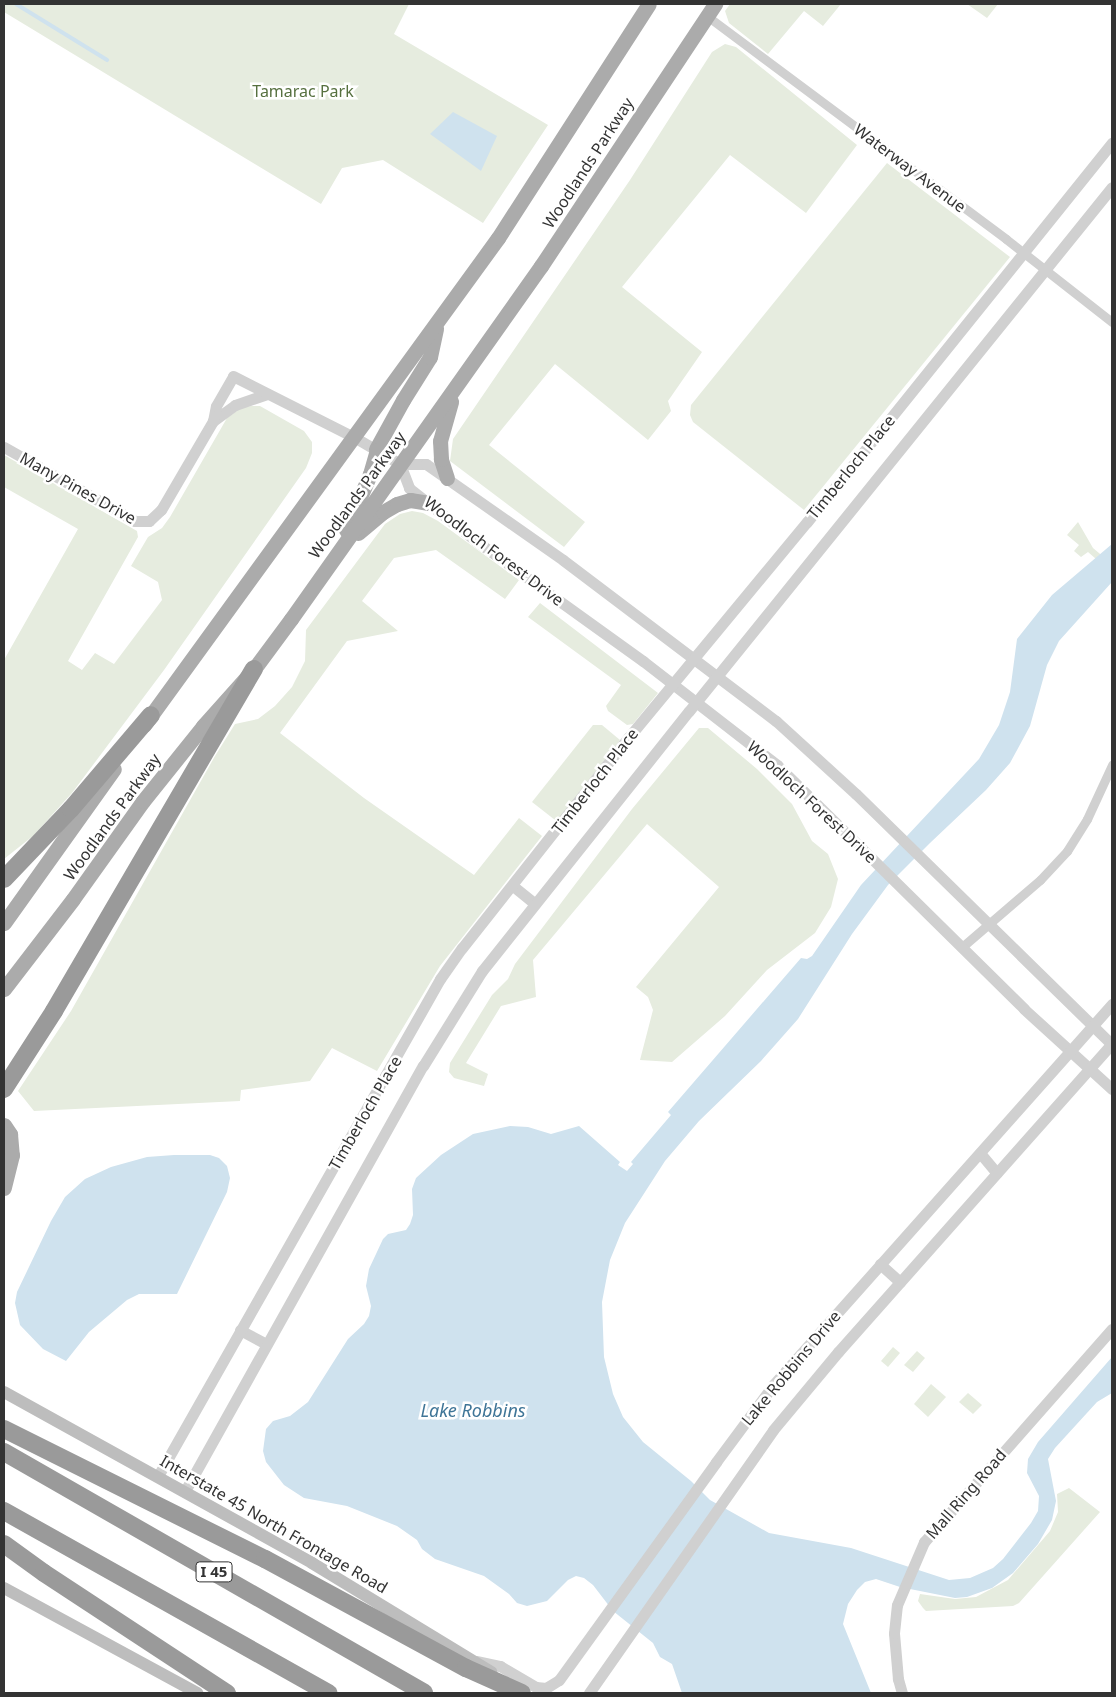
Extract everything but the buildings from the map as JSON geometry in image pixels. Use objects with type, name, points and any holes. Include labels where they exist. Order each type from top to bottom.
[{"type":"highway","points":[[4,1089],[30,1051],[254,669]]},
{"type":"highway","points":[[4,880],[71,809],[151,715]]},
{"type":"highway","points":[[4,1429],[265,1559],[466,1668],[522,1693]]},
{"type":"highway","name":"I 45","points":[[4,1452],[424,1693]]},
{"type":"highway","points":[[4,1512],[328,1693]]},
{"type":"highway","points":[[4,1544],[44,1573],[227,1693]]},
{"type":"main road","name":"Woodlands Parkway","points":[[4,924],[151,715],[498,238],[649,4]]},
{"type":"main road","name":"Woodlands Parkway","points":[[4,989],[73,899],[143,801],[203,726],[254,669],[542,266],[711,10]]},
{"type":"main road","points":[[338,550],[356,503],[370,474],[376,450],[403,400],[430,357],[437,323]]},
{"type":"main road","points":[[447,478],[441,459],[441,431],[458,384]]},
{"type":"main road","points":[[338,550],[389,508],[410,500],[428,503]]},
{"type":"main road","points":[[4,1124],[10,1134],[12,1155],[4,1188]]},
{"type":"main road","name":"Interstate 45 North Frontage Road","points":[[4,1392],[185,1491],[369,1597],[522,1693]]},
{"type":"main road","points":[[4,1588],[197,1693]]},
{"type":"street","name":"Waterway Avenue","points":[[711,10],[1112,322]]},
{"type":"street","name":"Timberloch Place","points":[[158,1476],[440,979],[462,948],[1112,142]]},
{"type":"street","name":"Timberloch Place","points":[[185,1491],[450,1020],[482,971],[696,702],[1112,187]]},
{"type":"street","name":"Many Pines Drive","points":[[4,447],[142,523],[149,521],[160,510],[212,421],[216,406],[233,376],[354,437]]},
{"type":"street","points":[[212,421],[235,405],[266,394]]},
{"type":"street","points":[[354,437],[400,464]]},
{"type":"street","name":"Woodloch Forest Drive","points":[[1112,1044],[988,925],[889,826],[776,721],[695,658],[447,478],[426,464],[400,464],[409,488],[476,541],[673,684],[777,764],[962,948],[1070,1052],[1112,1089]]},
{"type":"street","points":[[962,948],[1040,880],[1067,851],[1087,819],[1112,765]]},
{"type":"street","points":[[513,886],[535,904]]},
{"type":"street","name":"Lake Robbins Drive","points":[[471,1660],[500,1666],[536,1688],[546,1688],[559,1680],[774,1384],[1112,1004]]},
{"type":"street","name":"Lake Robbins Drive","points":[[589,1693],[737,1479],[819,1374],[1112,1044]]},
{"type":"street","points":[[980,1153],[997,1173]]},
{"type":"street","points":[[880,1264],[900,1282]]},
{"type":"street","name":"Mall Ring Road","points":[[902,1693],[898,1679],[894,1633],[900,1595],[924,1542],[1112,1329]]},
{"type":"street","points":[[240,1330],[266,1344]]},
{"type":"green space","name":"Tamarac Park","points":[[4,4],[409,4],[394,34],[548,125],[483,223],[383,160],[342,168],[321,204],[4,12]]},
{"type":"green space","points":[[730,4],[841,4],[823,26],[804,11],[768,54],[729,23],[725,11]]},
{"type":"green space","points":[[967,4],[998,4],[987,18]]},
{"type":"green space","points":[[725,44],[736,47],[857,145],[806,213],[730,155],[622,287],[702,352],[668,401],[671,411],[648,440],[555,364],[489,445],[585,522],[564,547],[450,461],[453,439],[630,180],[712,52]]},
{"type":"green space","points":[[887,163],[1010,257],[804,510],[693,422],[690,415],[691,405]]},
{"type":"green space","points":[[260,406],[304,431],[312,442],[312,453],[306,468],[164,670],[72,793],[33,836],[4,859],[4,660],[78,529],[4,487],[4,455],[137,531],[138,537],[68,661],[82,670],[95,653],[114,664],[162,600],[158,582],[131,566],[148,537],[162,528],[170,517],[227,418],[241,408]]},
{"type":"green space","points":[[412,511],[423,513],[438,521],[519,580],[505,599],[436,550],[394,558],[362,601],[398,631],[347,641],[280,733],[364,798],[474,875],[519,818],[542,836],[440,966],[377,1071],[332,1048],[310,1081],[241,1090],[240,1101],[34,1111],[18,1091],[71,1011],[235,724],[258,719],[275,706],[292,687],[305,661],[306,630],[385,524],[400,514]]},
{"type":"green space","points":[[1078,522],[1093,548],[1112,564],[1112,573],[1088,552],[1081,557],[1074,551],[1079,545],[1067,535]]},
{"type":"green space","points":[[540,603],[658,693],[633,724],[627,725],[608,711],[606,706],[621,685],[528,617]]},
{"type":"green space","points":[[593,725],[602,725],[620,740],[559,819],[555,820],[532,802]]},
{"type":"green space","points":[[699,728],[708,728],[757,769],[792,804],[812,841],[828,854],[838,879],[831,907],[815,933],[767,970],[725,1016],[672,1062],[640,1060],[653,1010],[648,997],[636,987],[719,887],[647,824],[533,960],[536,997],[501,1006],[466,1063],[488,1074],[484,1086],[454,1078],[449,1072],[450,1063],[492,995],[508,979],[515,964],[632,809]]},
{"type":"green space","points":[[893,1347],[900,1353],[888,1367],[881,1361]]},
{"type":"green space","points":[[917,1351],[925,1358],[913,1372],[904,1365]]},
{"type":"green space","points":[[931,1384],[946,1397],[928,1417],[914,1404]]},
{"type":"green space","points":[[968,1393],[982,1405],[973,1414],[959,1402]]},
{"type":"green space","points":[[1069,1488],[1100,1512],[1019,1603],[1013,1606],[926,1611],[923,1608],[918,1601],[920,1594],[955,1599],[976,1597],[1008,1580],[1050,1531],[1058,1512],[1057,1494]]},
{"type":"water","points":[[453,112],[497,136],[481,171],[430,134]]},
{"type":"water","name":"Lake Robbins","points":[[1112,544],[1112,582],[1059,641],[1047,665],[1030,726],[1010,763],[986,790],[888,885],[852,934],[798,1019],[761,1061],[699,1121],[665,1161],[625,1223],[610,1260],[602,1302],[604,1357],[613,1394],[623,1417],[643,1442],[691,1481],[710,1500],[769,1533],[851,1548],[949,1580],[970,1578],[993,1568],[1003,1559],[1031,1523],[1038,1511],[1039,1496],[1027,1473],[1028,1459],[1038,1442],[1112,1357],[1112,1393],[1097,1402],[1055,1448],[1048,1459],[1056,1501],[1052,1520],[1038,1544],[1013,1573],[992,1588],[967,1597],[955,1598],[900,1587],[876,1579],[865,1582],[848,1604],[843,1624],[871,1693],[682,1693],[672,1664],[660,1657],[653,1643],[613,1611],[593,1585],[584,1578],[576,1576],[568,1580],[547,1601],[527,1606],[517,1603],[509,1594],[484,1576],[435,1559],[422,1549],[417,1540],[397,1526],[347,1506],[304,1498],[284,1485],[266,1462],[263,1451],[266,1429],[273,1421],[290,1416],[308,1402],[348,1339],[364,1324],[369,1316],[371,1306],[366,1286],[369,1269],[383,1239],[388,1234],[406,1230],[410,1224],[413,1215],[412,1189],[416,1178],[441,1155],[473,1134],[510,1126],[528,1127],[551,1134],[579,1126],[620,1162],[618,1165],[627,1171],[633,1164],[631,1162],[671,1115],[668,1112],[801,958],[807,959],[812,956],[861,885],[979,759],[999,725],[1010,692],[1017,639],[1052,595]]},
{"type":"water","points":[[210,1155],[219,1158],[227,1166],[230,1178],[227,1192],[177,1294],[139,1294],[127,1300],[89,1332],[66,1361],[43,1349],[20,1325],[15,1303],[17,1292],[51,1221],[65,1197],[85,1179],[111,1167],[147,1157]]},
{"type":"waterway","points":[[16,4],[107,60]]}]
